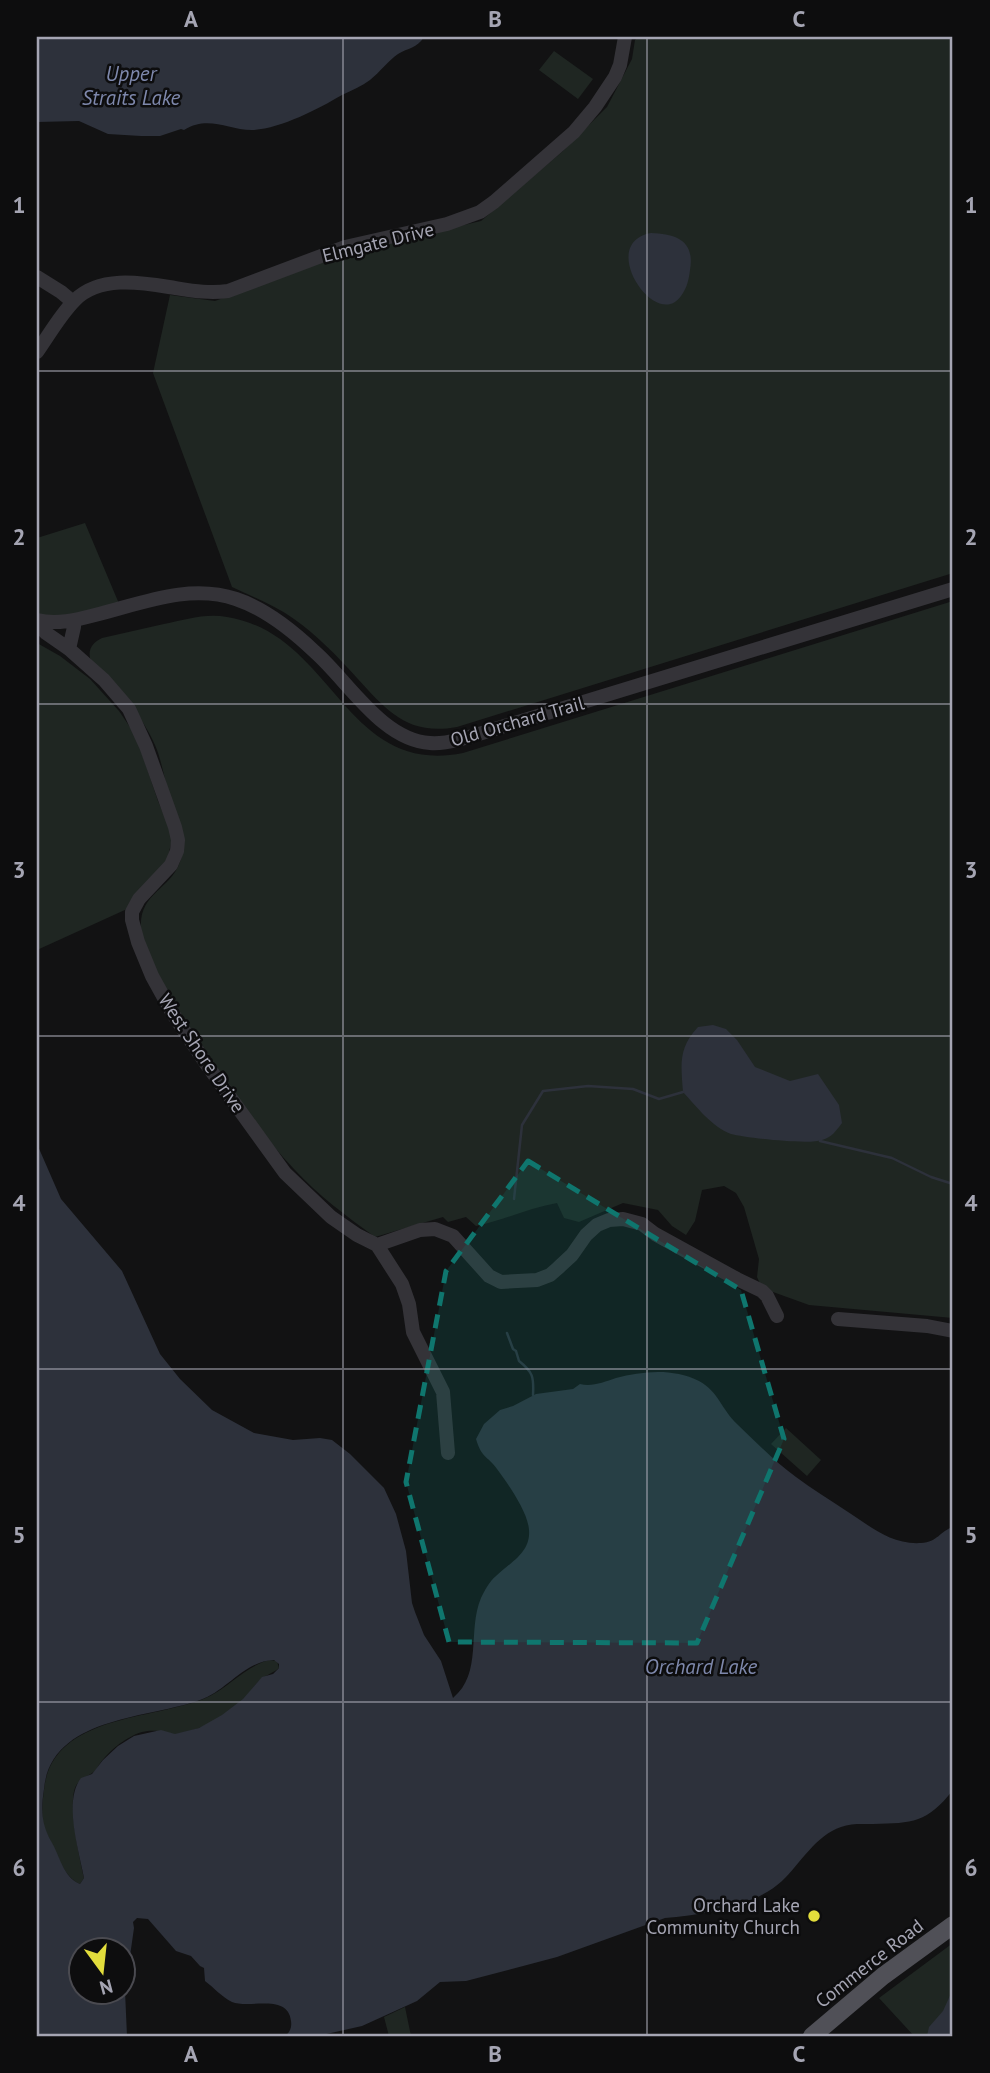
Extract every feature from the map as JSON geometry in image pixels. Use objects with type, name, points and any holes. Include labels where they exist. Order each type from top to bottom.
[{"type":"main road","name":"Commerce Road","points":[[812,2036],[888,1971],[953,1925]]},
{"type":"street","name":"Elmgate Drive","points":[[37,352],[73,302],[94,288],[124,282],[215,293],[228,291],[345,247],[472,216],[494,202],[586,118],[615,77],[623,54],[625,37]]},
{"type":"street","points":[[37,277],[73,302]]},
{"type":"street","name":"Old Orchard Trail","points":[[39,621],[74,620],[181,594],[206,593],[234,598],[266,612],[315,652],[388,727],[410,738],[430,743],[444,742],[508,725],[953,589]]},
{"type":"street","points":[[69,649],[74,620]]},
{"type":"street","name":"West Shore Drive","points":[[39,621],[46,633],[104,680],[129,709],[151,759],[175,827],[178,840],[172,865],[139,899],[132,912],[138,942],[152,976],[173,1014],[207,1065],[285,1173],[331,1216],[357,1235],[377,1245],[402,1284],[409,1304],[413,1332],[443,1392],[448,1453]]},
{"type":"street","points":[[377,1245],[420,1230],[435,1229],[453,1236],[489,1276],[501,1282],[537,1280],[550,1275],[558,1268],[597,1225],[609,1220],[624,1219],[642,1224],[655,1234],[762,1291],[777,1316]]},
{"type":"street","points":[[838,1319],[927,1326],[953,1331]]},
{"type":"highlighted area","points":[[528,1161],[741,1290],[784,1439],[697,1643],[449,1642],[406,1482],[446,1271]]},
{"type":"shaded area","points":[[638,37],[953,37],[953,573],[457,727],[425,728],[412,724],[378,701],[303,625],[280,610],[232,587],[153,373],[170,295],[215,301],[353,251],[481,221],[563,151],[607,107],[632,59],[635,40]]},
{"type":"shaded area","points":[[554,51],[593,79],[578,99],[539,70]]},
{"type":"shaded area","points":[[85,523],[120,606],[54,620],[37,614],[37,538]]},
{"type":"shaded area","points":[[953,601],[953,1318],[809,1305],[762,1288],[757,1277],[759,1259],[744,1207],[736,1193],[724,1186],[702,1190],[695,1221],[686,1235],[672,1226],[658,1210],[623,1203],[579,1222],[564,1218],[557,1203],[476,1226],[466,1217],[448,1222],[443,1217],[375,1237],[313,1188],[268,1140],[175,1005],[149,958],[141,928],[142,916],[150,899],[169,879],[180,862],[183,836],[149,733],[126,700],[91,661],[91,647],[102,638],[211,616],[227,617],[263,629],[292,649],[364,725],[391,744],[423,755],[463,753]]},
{"type":"shaded area","points":[[37,643],[60,656],[90,679],[119,711],[136,736],[172,839],[167,861],[127,909],[37,950]]},
{"type":"shaded area","points":[[786,1428],[821,1460],[807,1476],[771,1444]]},
{"type":"shaded area","points":[[269,1660],[277,1661],[279,1668],[261,1679],[244,1699],[223,1716],[205,1726],[183,1733],[151,1731],[136,1734],[116,1746],[95,1771],[79,1781],[74,1792],[73,1816],[84,1878],[80,1884],[74,1881],[65,1870],[45,1830],[42,1813],[44,1790],[51,1765],[66,1746],[86,1733],[110,1723],[210,1696],[253,1667]]},
{"type":"shaded area","points":[[953,1943],[953,2036],[914,2036],[879,1998]]},
{"type":"shaded area","points":[[405,2007],[411,2036],[389,2036],[384,2017]]},
{"type":"water","name":"Upper Straits Lake","points":[[37,37],[424,37],[415,46],[395,57],[367,82],[286,122],[252,130],[210,123],[160,136],[141,136],[108,134],[79,121],[37,122]]},
{"type":"water","points":[[651,233],[676,238],[687,246],[690,252],[686,287],[681,296],[670,304],[658,303],[646,295],[636,282],[630,267],[629,252],[635,240]]},
{"type":"water","points":[[713,1025],[726,1029],[737,1040],[755,1067],[790,1081],[818,1074],[839,1105],[842,1123],[836,1131],[825,1139],[815,1141],[777,1140],[731,1134],[711,1121],[683,1092],[682,1057],[687,1042],[698,1027]]},
{"type":"water","name":"Orchard Lake","points":[[37,1144],[61,1199],[122,1271],[160,1354],[180,1379],[212,1410],[254,1433],[293,1440],[332,1440],[384,1488],[396,1514],[406,1551],[412,1603],[424,1635],[441,1661],[453,1698],[468,1676],[481,1598],[491,1581],[523,1551],[529,1538],[528,1523],[512,1490],[483,1454],[476,1439],[484,1424],[500,1410],[536,1394],[573,1389],[580,1384],[594,1384],[647,1372],[668,1372],[689,1377],[711,1390],[737,1424],[788,1471],[880,1533],[899,1541],[921,1543],[931,1541],[953,1527],[953,1790],[927,1815],[909,1822],[853,1824],[832,1831],[816,1843],[782,1881],[770,1890],[742,1903],[695,1915],[665,1918],[557,1957],[466,1981],[440,1982],[417,2001],[362,2026],[322,2035],[285,2036],[291,2023],[288,2012],[283,2007],[239,2004],[228,2000],[205,1981],[204,1968],[191,1956],[176,1951],[148,1919],[137,1918],[133,1922],[133,1937],[66,1937],[66,2007],[126,2007],[127,2036],[37,2036]],"holes":[[[274,1660],[279,1664],[273,1674],[262,1677],[243,1699],[222,1715],[199,1728],[175,1734],[161,1730],[134,1736],[118,1746],[92,1774],[81,1778],[73,1800],[73,1813],[84,1878],[80,1884],[74,1881],[62,1866],[48,1834],[42,1809],[51,1765],[64,1747],[105,1724],[210,1696],[254,1665]]]},
{"type":"water","points":[[953,1989],[953,2036],[927,2036],[929,2027],[943,2011]]},
{"type":"waterway","points":[[514,1199],[522,1125],[543,1091],[588,1086],[633,1089],[659,1099],[683,1092]]},
{"type":"waterway","points":[[820,1141],[892,1158],[931,1177],[953,1184]]},
{"type":"waterway","points":[[507,1333],[519,1361],[532,1375],[533,1395]]},
{"type":"place","name":"Orchard Lake Community Church","points":[[814,1916]]}]
